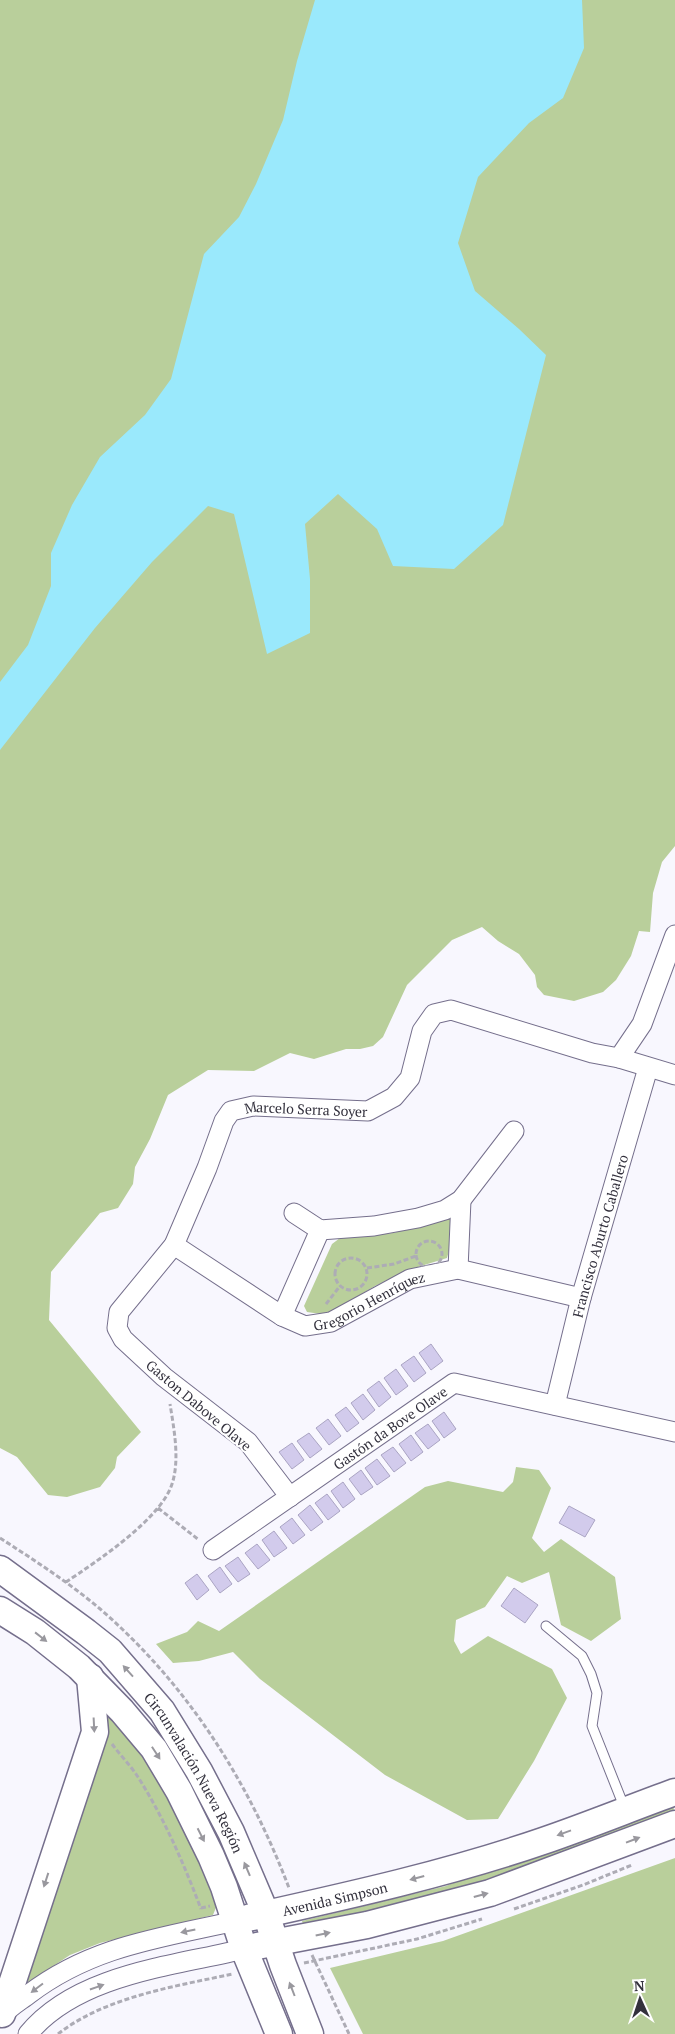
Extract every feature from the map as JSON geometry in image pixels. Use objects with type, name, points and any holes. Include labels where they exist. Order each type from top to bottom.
[{"type":"main road","name":"Circunvalación Nueva Región","points":[[0,1569],[110,1651],[162,1711],[218,1805],[262,1904],[310,2034]]},
{"type":"main road","name":"Circunvalación Nueva Región","points":[[0,1610],[35,1632],[90,1677],[154,1749],[179,1791],[211,1856],[244,1949],[279,2034]]},
{"type":"main road","points":[[1,2017],[95,1732],[90,1677]]},
{"type":"main road","name":"Avenida Simpson","points":[[232,1911],[262,1904],[352,1894],[464,1865],[542,1841],[675,1792]]},
{"type":"main road","points":[[244,1949],[367,1924],[490,1893],[675,1824]]},
{"type":"street","points":[[675,935],[642,1024],[619,1058],[675,1075]]},
{"type":"street","name":"Marcelo Serra Soyer","points":[[123,1339],[117,1328],[119,1312],[174,1245],[207,1168],[224,1122],[231,1111],[252,1106],[368,1111],[394,1097],[410,1078],[422,1031],[434,1014],[451,1010],[592,1053],[619,1058]]},
{"type":"street","name":"Francisco Aburto Caballero","points":[[554,1405],[581,1298],[648,1068]]},
{"type":"street","points":[[294,1213],[320,1230],[374,1226],[418,1218],[445,1210],[460,1200],[514,1132]]},
{"type":"street","points":[[458,1269],[460,1200]]},
{"type":"street","points":[[282,1316],[320,1230]]},
{"type":"street","name":"Gregorio Henríquez","points":[[174,1245],[282,1316],[305,1326],[330,1322],[410,1279],[458,1269],[581,1298]]},
{"type":"street","name":"Gaston Dabove Olave","points":[[123,1339],[164,1376],[248,1442],[290,1497]]},
{"type":"street","name":"Gastón da Bove Olave","points":[[213,1550],[454,1383],[675,1432]]},
{"type":"street","name":"Avenida Simpson","points":[[1,2017],[46,1981],[102,1952],[208,1927],[232,1911]]},
{"type":"street","points":[[28,2034],[54,2010],[86,1991],[124,1977],[244,1949]]},
{"type":"lane","points":[[546,1626],[582,1656],[591,1674],[597,1693],[592,1726],[625,1810]]},
{"type":"path","points":[[427,1241],[438,1245],[442,1253],[439,1261],[432,1266],[420,1263],[416,1256],[417,1248],[427,1241]]},
{"type":"path","points":[[367,1268],[394,1264],[416,1256]]},
{"type":"path","points":[[350,1257],[360,1260],[367,1268],[367,1279],[360,1287],[350,1290],[340,1286],[335,1276],[335,1271],[340,1261],[350,1257]]},
{"type":"path","points":[[320,1309],[340,1286]]},
{"type":"path","points":[[66,1582],[119,1545],[158,1508],[172,1486],[176,1460],[174,1427],[164,1376]]},
{"type":"path","points":[[158,1508],[213,1550]]},
{"type":"path","points":[[95,1732],[105,1736],[138,1776],[188,1873],[208,1927]]},
{"type":"path","points":[[262,1904],[299,1888]]},
{"type":"path","points":[[201,1908],[232,1911]]},
{"type":"path","points":[[216,1956],[224,1976]]},
{"type":"green space","points":[[0,0],[675,0],[675,846],[662,862],[653,893],[650,932],[639,931],[631,956],[616,980],[603,992],[574,1001],[544,995],[537,987],[535,975],[519,954],[498,941],[482,927],[452,940],[407,985],[383,1037],[373,1046],[360,1049],[346,1049],[314,1059],[290,1053],[254,1071],[208,1070],[168,1095],[150,1139],[135,1167],[133,1184],[118,1208],[100,1213],[51,1272],[49,1320],[141,1432],[117,1457],[115,1468],[100,1487],[67,1497],[48,1495],[17,1457],[0,1448]]},
{"type":"green space","points":[[451,1215],[457,1222],[447,1258],[408,1270],[375,1286],[333,1311],[321,1314],[307,1312],[304,1306],[332,1244],[344,1235],[393,1233],[434,1222]]},
{"type":"green space","points":[[516,1467],[539,1470],[551,1488],[532,1538],[544,1552],[561,1539],[615,1577],[621,1619],[591,1641],[561,1625],[549,1572],[522,1583],[507,1576],[485,1607],[456,1620],[454,1641],[461,1654],[488,1636],[552,1669],[567,1698],[534,1761],[498,1819],[467,1820],[385,1775],[260,1679],[233,1652],[199,1661],[173,1663],[156,1644],[187,1632],[198,1621],[219,1631],[425,1487],[448,1481],[503,1492],[513,1482]]},
{"type":"green space","points":[[104,1705],[150,1759],[182,1818],[217,1905],[213,1915],[100,1943],[70,1955],[23,1986]]},
{"type":"green space","points":[[672,1805],[674,1809],[672,1814],[453,1894],[305,1930],[302,1921],[446,1886],[508,1859]]},
{"type":"green space","points":[[675,1858],[675,2034],[363,2034],[330,1968],[443,1941]]},
{"type":"water","points":[[315,0],[582,0],[584,48],[563,98],[529,123],[478,177],[458,243],[475,291],[546,355],[503,525],[454,569],[393,566],[377,529],[338,494],[305,524],[310,579],[310,633],[267,654],[234,514],[208,506],[152,562],[95,628],[0,750],[0,682],[28,645],[51,586],[51,553],[72,505],[100,457],[145,415],[171,379],[204,254],[239,217],[256,184],[283,120],[297,61]]},
{"type":"building","points":[[431,1344],[443,1361],[431,1370],[419,1353]]},
{"type":"building","points":[[414,1356],[426,1373],[414,1382],[401,1365]]},
{"type":"building","points":[[396,1369],[408,1386],[396,1395],[384,1378]]},
{"type":"building","points":[[379,1381],[391,1397],[379,1407],[367,1390]]},
{"type":"building","points":[[363,1394],[375,1410],[363,1420],[351,1403]]},
{"type":"building","points":[[346,1407],[359,1423],[347,1432],[335,1415]]},
{"type":"building","points":[[444,1412],[456,1429],[444,1438],[432,1421]]},
{"type":"building","points":[[328,1419],[341,1436],[329,1445],[316,1428]]},
{"type":"building","points":[[428,1424],[440,1440],[428,1449],[415,1433]]},
{"type":"building","points":[[309,1433],[322,1449],[310,1458],[297,1441]]},
{"type":"building","points":[[411,1435],[423,1452],[411,1461],[399,1444]]},
{"type":"building","points":[[292,1443],[304,1460],[292,1469],[279,1452]]},
{"type":"building","points":[[393,1447],[406,1463],[394,1472],[381,1455]]},
{"type":"building","points":[[377,1459],[390,1476],[377,1485],[365,1468]]},
{"type":"building","points":[[361,1470],[373,1487],[361,1495],[349,1479]]},
{"type":"building","points":[[343,1482],[355,1499],[343,1508],[331,1491]]},
{"type":"building","points":[[327,1494],[340,1511],[328,1520],[315,1503]]},
{"type":"building","points":[[310,1505],[323,1522],[311,1531],[298,1515]]},
{"type":"building","points":[[569,1506],[595,1520],[585,1537],[559,1523]]},
{"type":"building","points":[[292,1518],[305,1535],[293,1544],[280,1527]]},
{"type":"building","points":[[274,1531],[287,1548],[274,1557],[262,1540]]},
{"type":"building","points":[[257,1544],[270,1560],[258,1569],[245,1553]]},
{"type":"building","points":[[238,1557],[250,1574],[238,1582],[225,1566]]},
{"type":"building","points":[[220,1567],[232,1584],[220,1593],[208,1576]]},
{"type":"building","points":[[197,1574],[209,1590],[197,1600],[185,1583]]},
{"type":"building","points":[[514,1588],[538,1605],[525,1623],[501,1606]]}]
